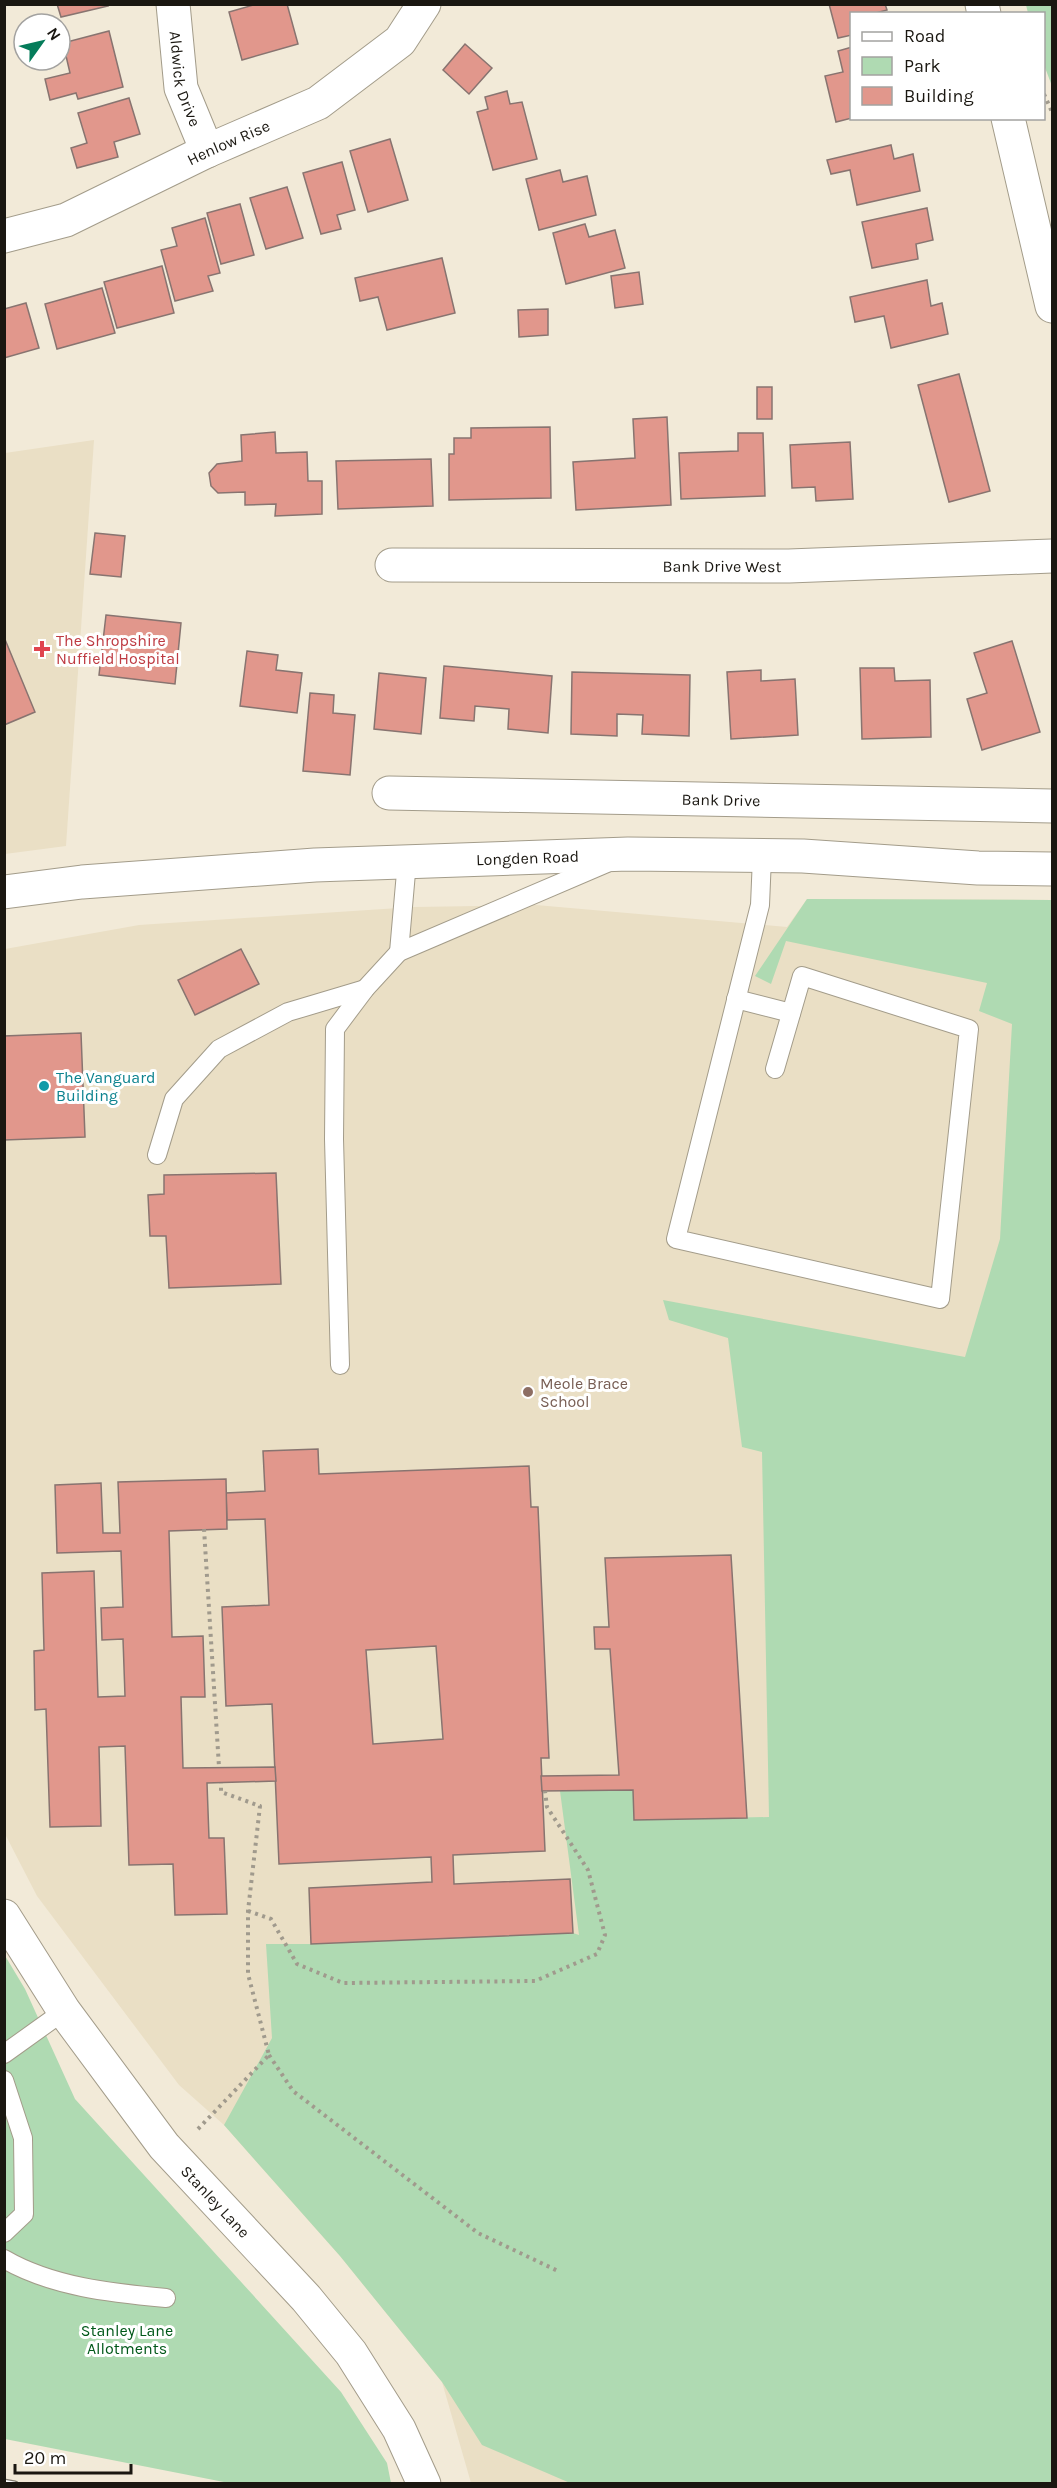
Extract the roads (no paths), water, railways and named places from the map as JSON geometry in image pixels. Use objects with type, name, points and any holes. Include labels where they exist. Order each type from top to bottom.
[{"type":"street","name":"Aldwick Drive","points":[[173,4],[181,88],[207,151]]},
{"type":"street","name":"Henlow Rise","points":[[4,236],[66,220],[207,151],[318,103],[400,41],[424,4]]},
{"type":"street","points":[[1008,120],[1053,306]]},
{"type":"street","name":"Bank Drive West","points":[[392,565],[789,566],[1053,556]]},
{"type":"street","name":"Bank Drive","points":[[388,793],[1053,806]]},
{"type":"street","name":"Longden Road","points":[[4,892],[82,882],[407,861],[628,854],[803,856],[978,868],[1053,869]]},
{"type":"street","name":"Stanley Lane","points":[[4,1916],[64,2011],[173,2156],[306,2298],[351,2353],[399,2429],[424,2484]]},
{"type":"lane","points":[[340,1365],[334,1139],[335,1029],[365,989],[399,952],[628,854]]},
{"type":"lane","points":[[762,857],[760,905],[676,1239],[940,1299],[969,1029],[802,976],[775,1069]]},
{"type":"lane","points":[[399,952],[407,861]]},
{"type":"lane","points":[[157,1155],[174,1099],[219,1049],[288,1012],[365,989]]},
{"type":"lane","points":[[736,999],[791,1013]]},
{"type":"lane","points":[[4,2054],[64,2011]]},
{"type":"lane","points":[[4,2080],[23,2138],[24,2214],[4,2233]]},
{"type":"lane","points":[[4,2259],[23,2270],[106,2292],[166,2298]]},
{"type":"railway","points":[[4,2482],[15,2484]]},
{"type":"place","name":"The Shropshire Nuffield Hospital","points":[[42,649]]},
{"type":"place","name":"The Vanguard Building","points":[[44,1086]]},
{"type":"place","name":"Meole Brace School","points":[[528,1392]]},
{"type":"park label","name":"Stanley Lane Allotments","points":[[127,2339]]}]
